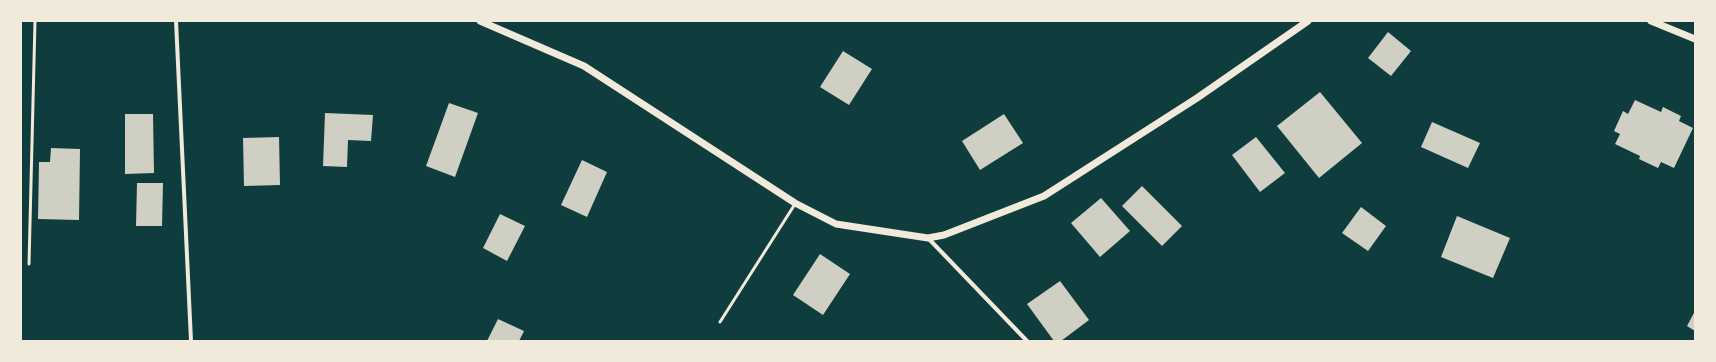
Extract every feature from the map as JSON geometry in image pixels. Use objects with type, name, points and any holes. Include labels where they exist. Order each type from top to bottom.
[{"type":"street","points":[[176,21],[191,341]]},
{"type":"street","points":[[480,21],[584,66],[795,204],[836,224],[928,238],[944,235],[1044,196],[1197,98],[1308,21]]},
{"type":"street","points":[[1651,21],[1695,39]]},
{"type":"street","points":[[928,238],[1027,341]]},
{"type":"lane","points":[[29,264],[35,21]]},
{"type":"lane","points":[[720,322],[795,204]]},
{"type":"building","points":[[1388,32],[1411,51],[1391,76],[1368,58]]},
{"type":"building","points":[[843,51],[872,69],[849,105],[820,87]]},
{"type":"building","points":[[1320,92],[1362,143],[1319,178],[1277,126]]},
{"type":"building","points":[[1635,100],[1661,112],[1663,107],[1681,116],[1679,121],[1693,128],[1674,168],[1661,162],[1658,168],[1639,159],[1640,156],[1615,144],[1620,134],[1614,131],[1623,111],[1628,114]]},
{"type":"building","points":[[449,103],[478,113],[455,177],[426,166]]},
{"type":"building","points":[[325,113],[373,115],[371,141],[348,140],[347,167],[323,166]]},
{"type":"building","points":[[125,114],[153,114],[154,173],[125,174]]},
{"type":"building","points":[[1004,114],[1023,143],[980,170],[962,141]]},
{"type":"building","points":[[1432,122],[1480,143],[1468,168],[1421,147]]},
{"type":"building","points":[[279,137],[280,185],[244,186],[243,138]]},
{"type":"building","points":[[1256,137],[1285,173],[1260,192],[1232,155]]},
{"type":"building","points":[[51,148],[80,149],[79,220],[38,219],[39,162],[50,162]]},
{"type":"building","points":[[582,160],[607,172],[587,217],[561,205]]},
{"type":"building","points":[[137,183],[163,183],[162,226],[136,226]]},
{"type":"building","points":[[1142,186],[1182,226],[1162,246],[1122,206]]},
{"type":"building","points":[[1101,198],[1130,231],[1100,257],[1071,223]]},
{"type":"building","points":[[1361,207],[1386,226],[1368,251],[1342,233]]},
{"type":"building","points":[[500,214],[525,226],[507,261],[483,248]]},
{"type":"building","points":[[1457,216],[1510,238],[1493,278],[1441,257]]},
{"type":"building","points":[[820,254],[850,274],[823,315],[793,295]]},
{"type":"building","points":[[1060,281],[1089,320],[1061,341],[1054,341],[1027,304]]},
{"type":"building","points":[[1695,311],[1695,331],[1687,326]]},
{"type":"building","points":[[498,319],[524,331],[519,341],[487,341]]}]
